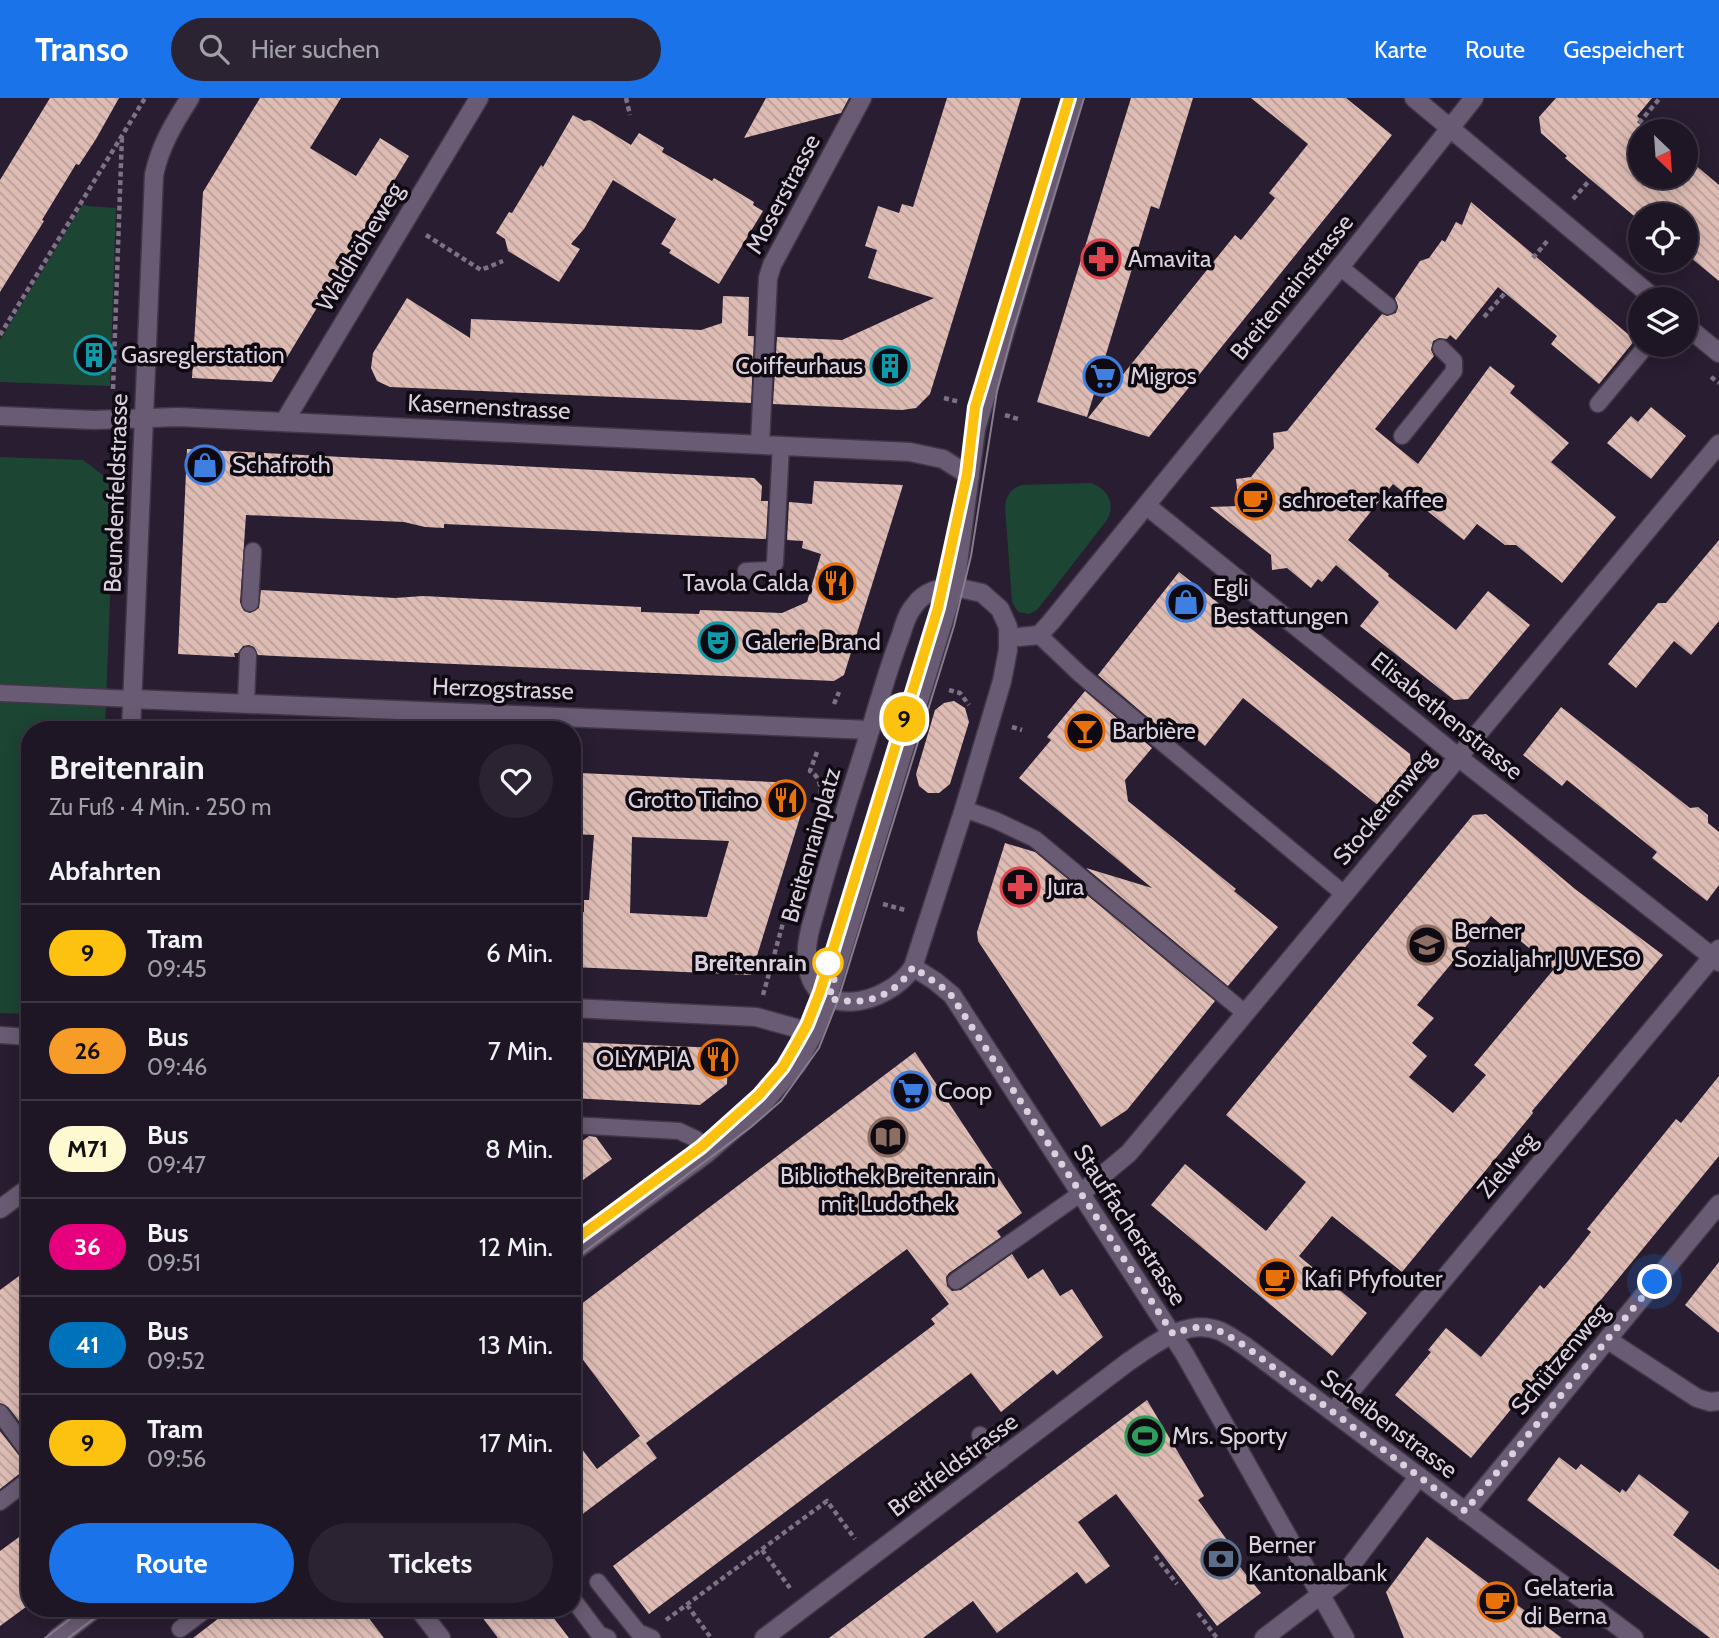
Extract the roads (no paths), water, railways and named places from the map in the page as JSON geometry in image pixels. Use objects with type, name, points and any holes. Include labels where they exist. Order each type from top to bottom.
[{"type":"street","name":"Beundenfeldstrasse","points":[[132,721],[154,175],[158,155],[165,140],[190,98]]},
{"type":"street","name":"Waldhöheweg","points":[[284,422],[479,98]]},
{"type":"street","name":"Moserstrasse","points":[[760,444],[768,278],[772,265],[862,98]]},
{"type":"street","points":[[581,1247],[706,1154],[776,1091],[797,1064],[829,998],[844,1002],[872,999],[896,987],[913,967],[1002,681],[1009,638],[1006,619],[995,604],[982,593],[955,587],[975,429],[1074,98]]},
{"type":"street","points":[[1414,98],[1641,287]]},
{"type":"street","name":"Breitenrainstrasse","points":[[1147,506],[1474,98]]},
{"type":"street","points":[[1698,336],[1719,353]]},
{"type":"street","name":"Kasernenstrasse","points":[[0,416],[94,420],[178,417],[781,445],[926,454],[943,459],[970,476]]},
{"type":"street","name":"Stockerenweg","points":[[1080,1194],[1129,1153],[1719,444]]},
{"type":"street","points":[[1009,638],[1039,635],[1147,506]]},
{"type":"street","name":"Elisabethenstrasse","points":[[1147,506],[1458,757],[1717,956]]},
{"type":"street","name":"Breitenrainplatz","points":[[829,998],[819,991],[810,979],[806,959],[809,937],[870,730],[911,609],[928,593],[955,587]]},
{"type":"street","name":"Herzogstrasse","points":[[133,699],[870,730]]},
{"type":"street","name":"Zielweg","points":[[1333,1412],[1717,956]]},
{"type":"street","name":"Stauffacherstrasse","points":[[913,967],[952,995],[1173,1334],[1345,1638]]},
{"type":"street","points":[[581,1007],[756,1017],[814,1033]]},
{"type":"street","points":[[0,1209],[21,1194]]},
{"type":"street","name":"Schützenweg","points":[[1465,1511],[1719,1204]]},
{"type":"street","name":"Scheibenstrasse","points":[[1173,1334],[1195,1326],[1221,1331],[1245,1346],[1634,1638]]},
{"type":"street","name":"Breitfeldstrasse","points":[[764,1638],[1128,1362],[1173,1334]]},
{"type":"street","points":[[1608,1340],[1697,1398],[1707,1402],[1719,1401]]},
{"type":"street","points":[[1264,1638],[1345,1575],[1419,1476]]},
{"type":"street","points":[[65,1636],[86,1617]]},
{"type":"street","points":[[425,1617],[441,1638]]},
{"type":"lane","points":[[1340,267],[1388,306]]},
{"type":"lane","points":[[1402,436],[1454,371],[1454,361],[1441,348]]},
{"type":"lane","points":[[1598,404],[1637,357]]},
{"type":"lane","points":[[747,571],[771,570],[775,563],[781,445]]},
{"type":"lane","points":[[250,603],[253,551]]},
{"type":"lane","points":[[829,998],[955,587]]},
{"type":"lane","points":[[1039,635],[1072,667],[1344,894]]},
{"type":"lane","points":[[246,703],[248,654]]},
{"type":"lane","points":[[0,692],[133,699]]},
{"type":"lane","points":[[964,809],[1035,839],[1245,1013]]},
{"type":"lane","points":[[0,1035],[21,1036]]},
{"type":"lane","points":[[581,1126],[679,1131],[696,1139],[706,1154]]},
{"type":"lane","points":[[956,1281],[1080,1194]]},
{"type":"lane","points":[[0,1413],[21,1441]]},
{"type":"lane","points":[[980,1435],[1000,1461]]},
{"type":"lane","points":[[0,1502],[21,1486]]},
{"type":"lane","points":[[598,1581],[638,1632],[649,1637]]},
{"type":"lane","points":[[581,1610],[599,1634],[608,1638]]},
{"type":"lane","points":[[180,1629],[196,1617]]},
{"type":"tram line","points":[[581,1235],[701,1147],[759,1095],[783,1067],[807,1025],[820,992],[938,608],[966,476],[975,407],[1069,98]]},
{"type":"tram line","name":"9","points":[[581,1235],[701,1147],[739,1115],[783,1067],[814,1009],[938,608],[967,474],[975,407],[1069,98]]},
{"type":"tram line","points":[[581,1254],[751,1127],[781,1101],[819,1048],[838,1000],[954,626],[971,556],[997,391],[1084,98]]},
{"type":"tram line","points":[[45,1638],[73,1617]]},
{"type":"tram line","points":[[68,1638],[96,1617]]},
{"type":"place","name":"Amavita","points":[[1101,259]]},
{"type":"place","name":"Gasreglerstation","points":[[94,355]]},
{"type":"place","name":"Coiffeurhaus","points":[[890,366]]},
{"type":"place","name":"Migros","points":[[1103,376]]},
{"type":"place","name":"Schafroth","points":[[205,465]]},
{"type":"place","name":"schroeter kaffee","points":[[1255,500]]},
{"type":"place","name":"Tavola Calda","points":[[836,583]]},
{"type":"place","name":"Egli Bestattungen","points":[[1186,602]]},
{"type":"place","name":"Galerie Brand","points":[[718,642]]},
{"type":"place","name":"Barbière","points":[[1085,731]]},
{"type":"place","name":"Grotto Ticino","points":[[786,800]]},
{"type":"place","name":"Jura","points":[[1020,887]]},
{"type":"place","name":"Berner Sozialjahr JUVESO","points":[[1427,945]]},
{"type":"place","name":"Breitenrain","points":[[828,963]]},
{"type":"place","name":"OLYMPIA","points":[[718,1059]]},
{"type":"place","name":"Coop","points":[[911,1091]]},
{"type":"place","name":"Bibliothek Breitenrain mit Ludothek","points":[[888,1137]]},
{"type":"place","name":"Kafi Pfyfouter","points":[[1277,1279]]},
{"type":"place","name":"Mrs. Sporty","points":[[1145,1436]]},
{"type":"place","name":"Berner Kantonalbank","points":[[1221,1559]]},
{"type":"place","name":"Gelateria di Berna","points":[[1497,1602]]}]
